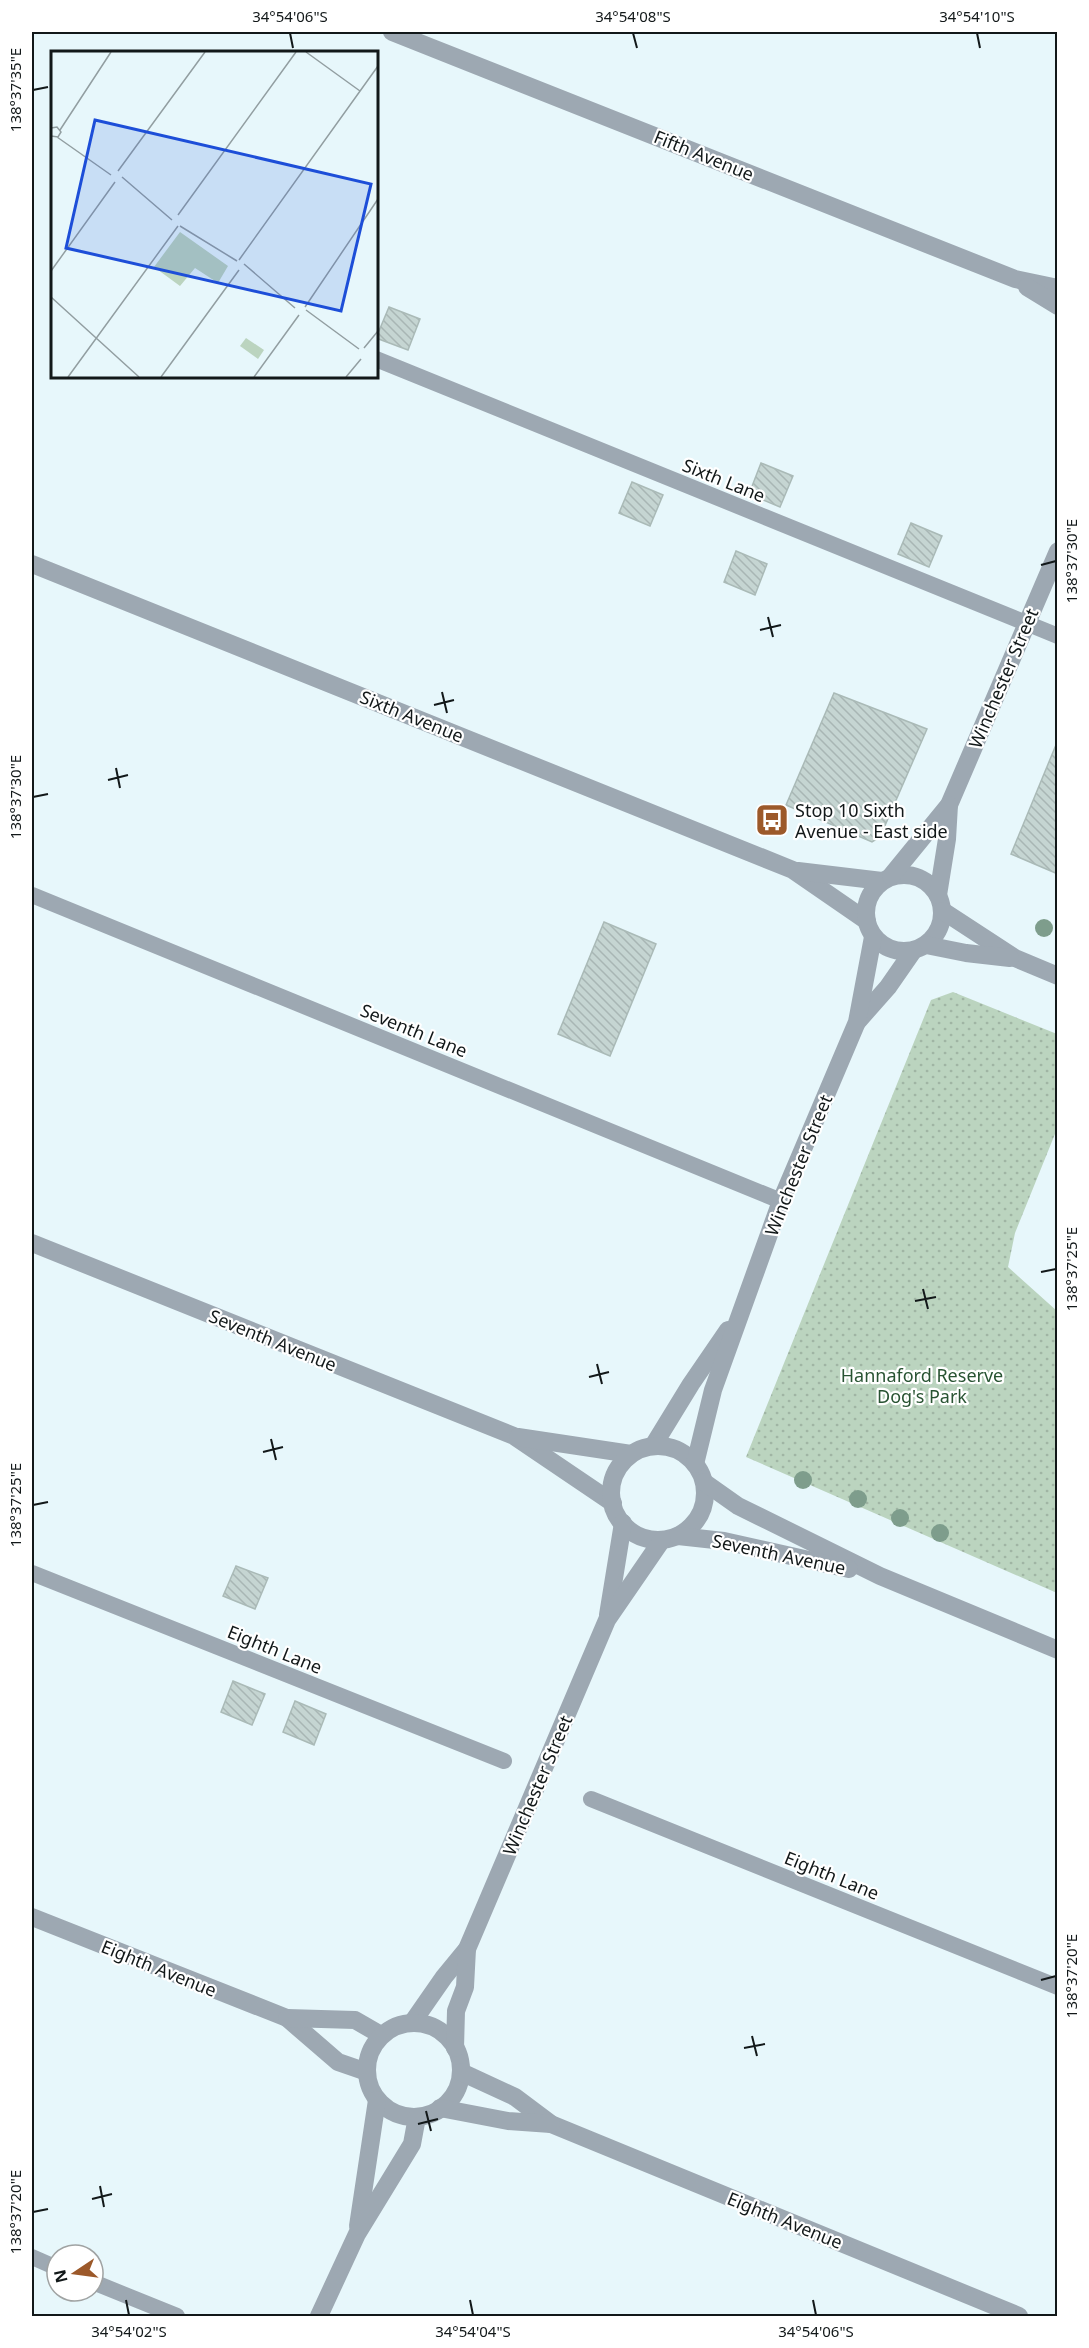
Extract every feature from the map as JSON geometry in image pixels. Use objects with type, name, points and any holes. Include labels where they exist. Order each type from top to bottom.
[{"type":"street","name":"Fifth Avenue","points":[[392,32],[1015,279],[1058,288]]},
{"type":"street","name":"Fifth Avenue","points":[[1015,279],[1058,306]]},
{"type":"street","name":"Winchester Street","points":[[886,879],[949,805],[1058,551]]},
{"type":"street","name":"Sixth Avenue","points":[[32,564],[793,870],[870,929]]},
{"type":"street","name":"Winchester Street","points":[[940,903],[949,805]]},
{"type":"street","name":"Sixth Avenue","points":[[793,870],[886,879]]},
{"type":"street","points":[[1015,958],[919,948],[891,949],[870,929],[866,906],[871,892],[886,879],[913,875],[924,879],[940,903],[1015,958],[1058,976]]},
{"type":"street","points":[[919,948],[935,936],[941,924],[940,903]]},
{"type":"street","name":"Winchester Street","points":[[695,1464],[713,1390],[781,1201],[857,1022],[870,929]]},
{"type":"street","name":"Winchester Street","points":[[857,1022],[919,948]]},
{"type":"street","name":"Seventh Avenue","points":[[32,1243],[514,1436],[613,1503]]},
{"type":"street","name":"Winchester Street","points":[[653,1446],[691,1384],[743,1309]]},
{"type":"street","name":"Seventh Avenue","points":[[514,1436],[632,1454]]},
{"type":"street","points":[[653,1446],[669,1447],[683,1453],[695,1464],[704,1482],[705,1498],[700,1514],[691,1527],[670,1538],[647,1539],[634,1533],[623,1523],[613,1503],[612,1485],[619,1468],[632,1454],[653,1446]]},
{"type":"street","name":"Seventh Avenue","points":[[704,1482],[738,1506],[880,1576],[1058,1650]]},
{"type":"street","name":"Winchester Street","points":[[412,2023],[467,1949],[607,1620],[623,1523]]},
{"type":"street","name":"Winchester Street","points":[[607,1620],[670,1538]]},
{"type":"street","name":"Seventh Avenue","points":[[670,1538],[724,1541],[880,1576]]},
{"type":"street","name":"Eighth Avenue","points":[[32,1917],[287,2018],[338,2062],[367,2072]]},
{"type":"street","name":"Winchester Street","points":[[455,2048],[456,2011],[465,1988],[467,1949]]},
{"type":"street","name":"Eighth Avenue","points":[[287,2018],[355,2020],[381,2035]]},
{"type":"street","points":[[412,2023],[426,2024],[448,2037],[455,2048],[461,2072],[454,2093],[440,2108],[417,2117],[388,2110],[378,2100],[372,2092],[367,2072],[368,2058],[381,2035],[401,2024],[412,2023]]},
{"type":"street","name":"Eighth Avenue","points":[[461,2072],[515,2097],[551,2124],[1019,2316]]},
{"type":"street","points":[[357,2234],[378,2100]]},
{"type":"street","name":"Eighth Avenue","points":[[440,2108],[508,2121],[551,2124]]},
{"type":"street","points":[[319,2316],[357,2234],[412,2144],[417,2117]]},
{"type":"lane","name":"Sixth Lane","points":[[378,359],[1058,636]]},
{"type":"lane","name":"Seventh Lane","points":[[32,895],[781,1201]]},
{"type":"lane","name":"Eighth Lane","points":[[32,1573],[504,1761]]},
{"type":"lane","name":"Eighth Lane","points":[[591,1799],[1058,1987]]},
{"type":"lane","points":[[105,2287],[177,2316]]},
{"type":"green space","name":"Hannaford Reserve Dog's Park","points":[[953,992],[1057,1034],[1057,1129],[1015,1233],[1008,1267],[1057,1311],[1057,1593],[746,1457],[931,1000]]},
{"type":"building","points":[[389,307],[420,319],[408,350],[378,339],[378,333]]},
{"type":"building","points":[[761,463],[793,476],[780,507],[749,494]]},
{"type":"building","points":[[632,482],[663,495],[650,526],[619,513]]},
{"type":"building","points":[[911,523],[942,536],[929,567],[898,554]]},
{"type":"building","points":[[736,551],[767,564],[755,595],[724,582]]},
{"type":"building","points":[[834,693],[927,729],[880,837],[872,842],[786,805]]},
{"type":"building","points":[[1058,740],[1058,874],[1011,854]]},
{"type":"building","points":[[604,922],[656,944],[610,1056],[558,1034]]},
{"type":"building","points":[[236,1566],[268,1578],[255,1609],[223,1596]]},
{"type":"building","points":[[233,1681],[265,1694],[252,1725],[221,1712]]},
{"type":"building","points":[[295,1701],[326,1714],[314,1745],[283,1732]]},
{"type":"place","name":"Stop 10 Sixth Avenue - East side","points":[[772,820]]}]
